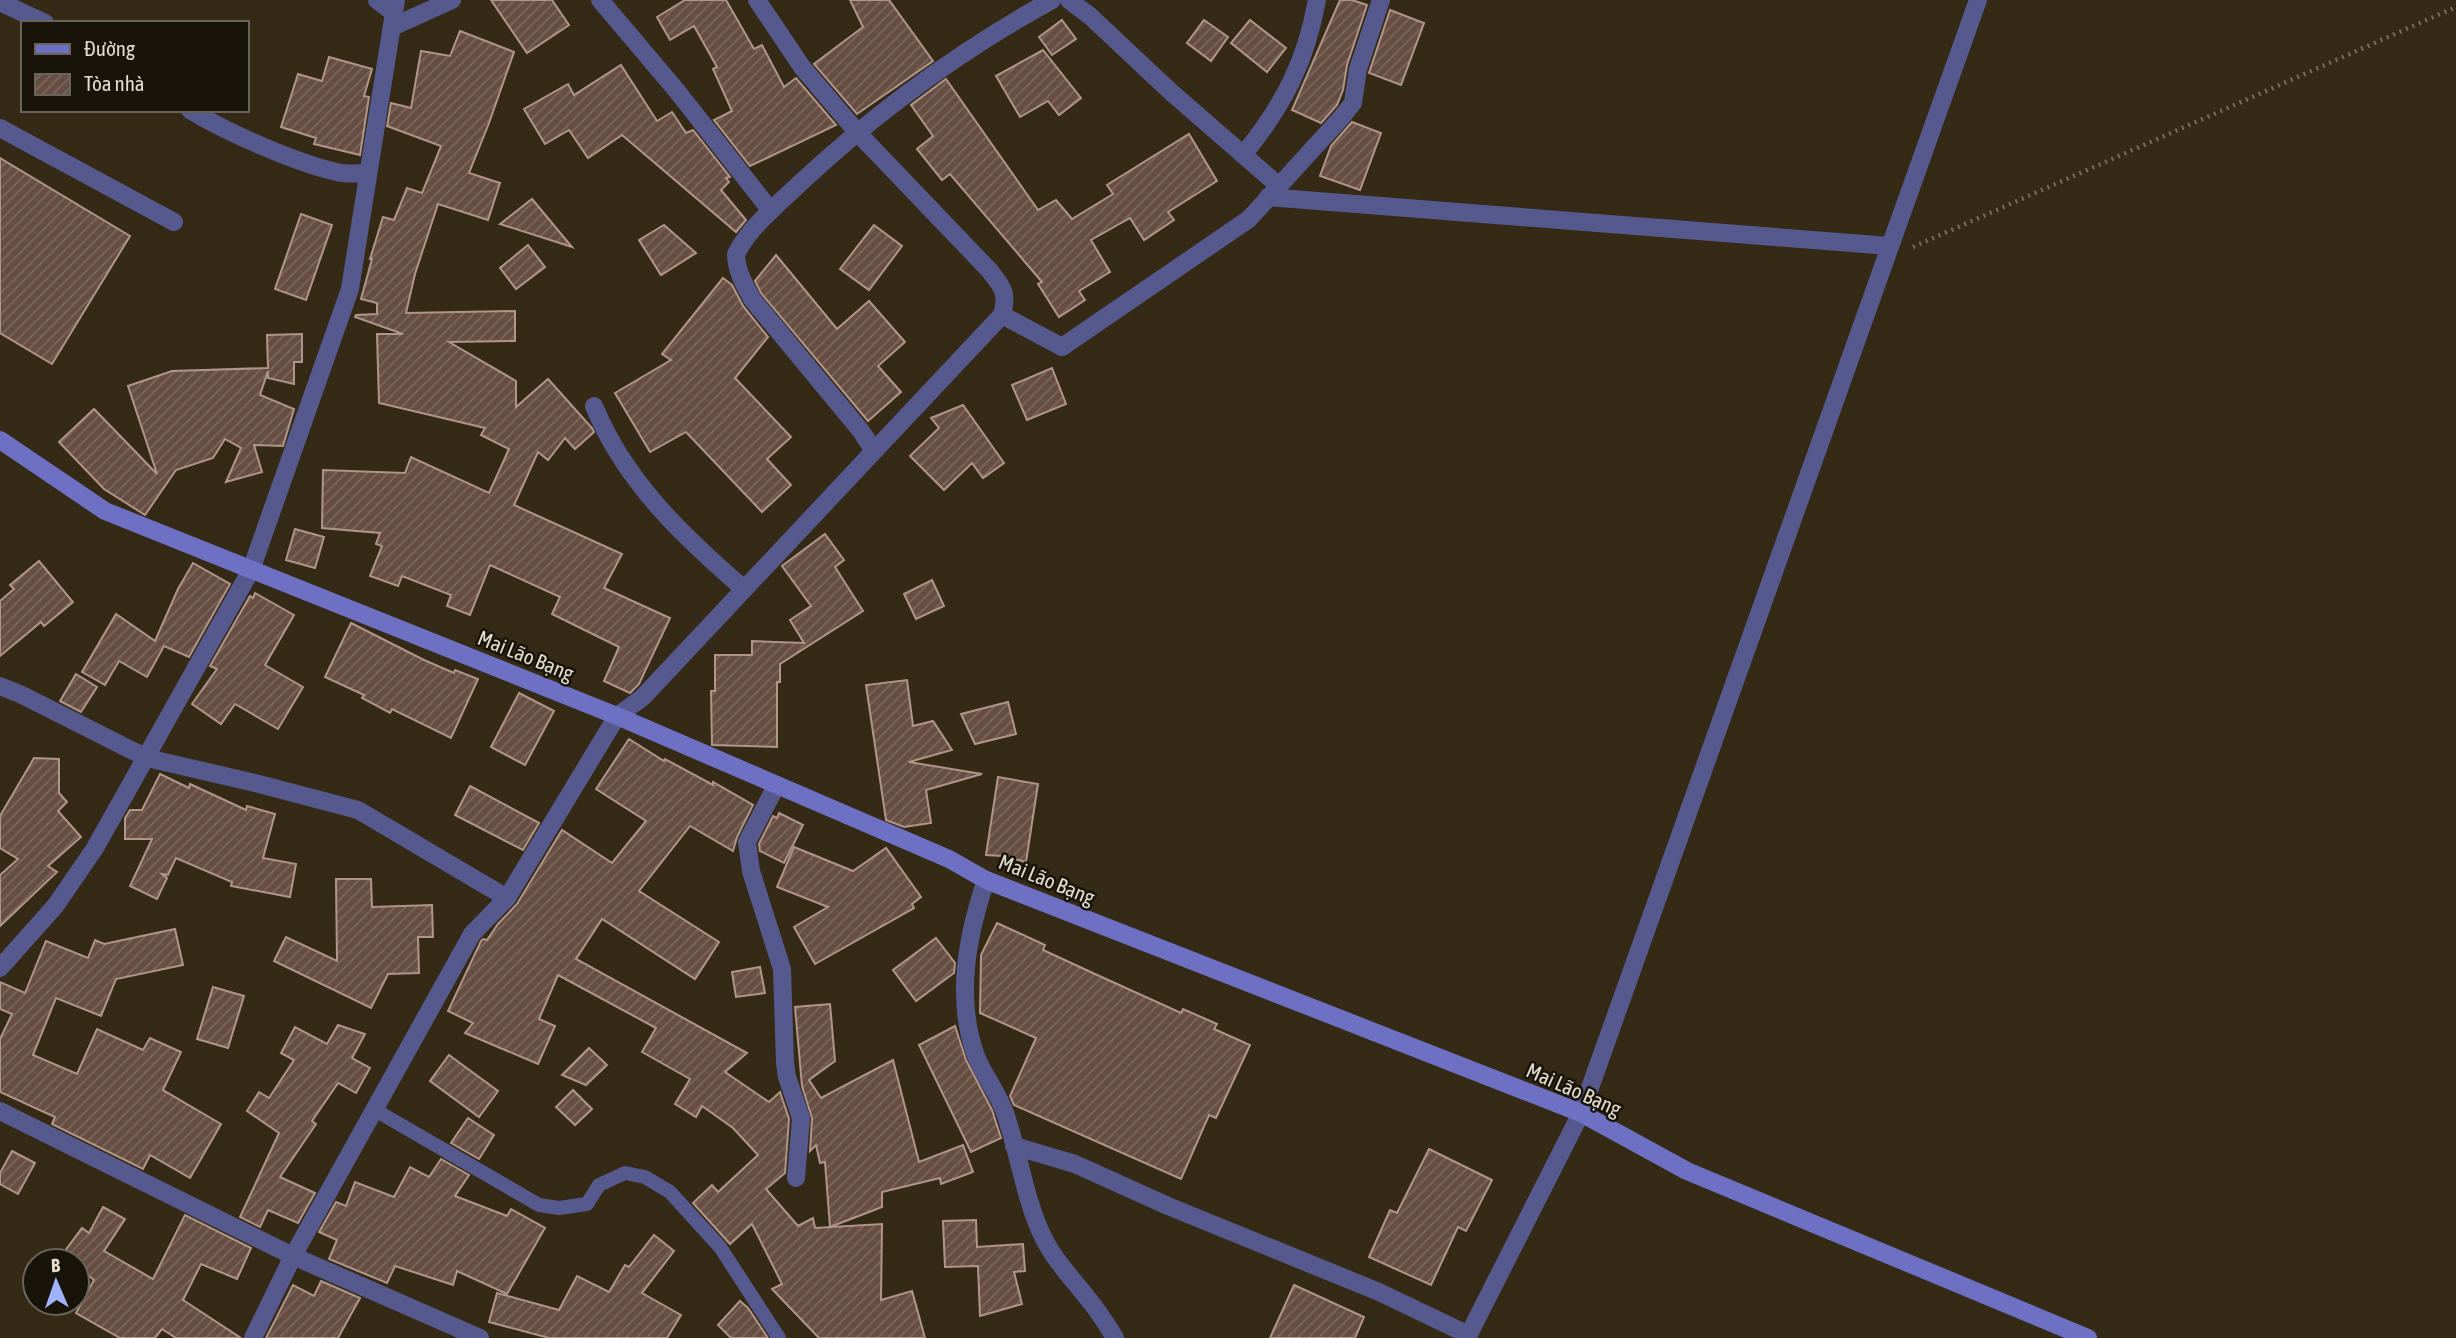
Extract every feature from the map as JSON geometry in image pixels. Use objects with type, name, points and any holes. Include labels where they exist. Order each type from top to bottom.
[{"type":"street","points":[[377,0],[394,13]]},
{"type":"street","points":[[394,13],[452,0]]},
{"type":"street","points":[[600,0],[677,91],[771,211]]},
{"type":"street","points":[[253,1338],[293,1256],[472,934],[507,898],[617,716],[642,698],[1002,315],[1006,301],[1004,289],[857,132],[802,67],[757,0]]},
{"type":"street","points":[[874,451],[853,420],[752,299],[742,280],[736,254],[771,211],[857,132],[928,78],[1052,0]]},
{"type":"street","points":[[1069,0],[1243,155],[1273,192],[1889,246]]},
{"type":"street","points":[[1243,155],[1272,117],[1299,68],[1317,0]]},
{"type":"street","points":[[1002,315],[1062,347],[1249,219],[1353,103],[1358,69],[1381,0]]},
{"type":"street","points":[[1014,1146],[1075,1164],[1168,1206],[1379,1292],[1468,1336],[1581,1113],[1978,0]]},
{"type":"street","points":[[0,2],[41,21]]},
{"type":"street","points":[[0,968],[56,905],[95,848],[251,570],[350,289],[394,13]]},
{"type":"street","points":[[194,112],[243,136],[311,163],[343,173],[368,173]]},
{"type":"street","points":[[0,128],[174,222]]},
{"type":"street","points":[[594,407],[609,438],[654,504],[694,545],[744,589]]},
{"type":"street","name":"Mai Lão Bạng","points":[[0,440],[105,511],[617,716],[949,859],[986,880],[1581,1113],[1687,1171],[2088,1338]]},
{"type":"street","points":[[0,687],[22,695],[147,758],[358,810],[507,898]]},
{"type":"street","points":[[776,786],[747,842],[751,871],[782,969],[785,1063],[801,1118],[796,1178]]},
{"type":"street","points":[[986,880],[972,925],[964,997],[976,1056],[1004,1109],[1033,1214],[1043,1237],[1067,1275],[1086,1295],[1115,1338]]},
{"type":"street","points":[[0,1111],[293,1256],[480,1338]]},
{"type":"lane","points":[[375,1110],[539,1205],[559,1208],[587,1205],[598,1185],[625,1174],[645,1177],[670,1192],[720,1247],[779,1338]]},
{"type":"path","points":[[1889,246],[1907,249],[1925,244],[2456,7]]},
{"type":"building","points":[[491,0],[552,0],[569,25],[527,53]]},
{"type":"building","points":[[685,0],[726,0],[754,49],[762,45],[784,87],[796,78],[836,125],[750,166],[714,120],[732,111],[713,69],[717,67],[694,26],[670,40],[657,17]]},
{"type":"building","points":[[850,0],[889,0],[933,61],[857,114],[814,64],[863,27]]},
{"type":"building","points":[[1340,0],[1352,0],[1367,5],[1347,65],[1343,90],[1337,105],[1321,123],[1292,110]]},
{"type":"building","points":[[1390,10],[1424,23],[1401,85],[1369,73]]},
{"type":"building","points":[[1062,20],[1076,39],[1052,55],[1039,37]]},
{"type":"building","points":[[1204,20],[1228,37],[1211,61],[1187,43]]},
{"type":"building","points":[[1250,20],[1286,48],[1267,72],[1231,43]]},
{"type":"building","points":[[460,31],[514,52],[469,173],[500,183],[488,220],[438,204],[415,274],[406,313],[515,311],[515,341],[449,342],[516,381],[516,407],[548,379],[592,428],[594,432],[575,449],[565,438],[548,460],[538,452],[514,505],[622,554],[604,588],[670,618],[639,684],[630,693],[604,681],[619,647],[552,614],[560,597],[490,565],[470,615],[447,606],[451,595],[402,576],[398,586],[370,576],[382,546],[376,544],[380,533],[322,528],[323,470],[405,473],[411,457],[489,493],[509,449],[481,435],[485,428],[379,403],[377,334],[403,334],[355,317],[377,314],[377,303],[361,299],[383,217],[394,220],[407,188],[422,193],[441,146],[387,126],[391,103],[411,108],[421,51],[450,56]]},
{"type":"building","points":[[1043,50],[1081,98],[1059,115],[1048,101],[1020,117],[996,76]]},
{"type":"building","points":[[329,57],[372,69],[364,96],[369,97],[360,155],[314,144],[316,138],[281,127],[298,74],[322,81]]},
{"type":"building","points":[[621,65],[657,121],[672,112],[686,133],[693,130],[730,177],[726,178],[729,182],[721,190],[746,220],[736,232],[622,135],[588,158],[569,130],[545,144],[524,109],[568,84],[574,95]]},
{"type":"building","points":[[946,79],[1038,210],[1056,200],[1072,219],[1113,194],[1107,185],[1189,134],[1217,181],[1168,212],[1174,220],[1144,240],[1130,218],[1091,240],[1110,272],[1079,291],[1085,300],[1059,317],[1038,284],[1042,282],[950,174],[942,180],[917,149],[933,136],[911,105]]},
{"type":"building","points":[[1352,122],[1381,133],[1360,190],[1320,176],[1331,146]]},
{"type":"building","points":[[0,158],[130,236],[52,364],[0,333]]},
{"type":"building","points":[[532,199],[572,247],[500,224]]},
{"type":"building","points":[[301,214],[332,225],[306,300],[275,289]]},
{"type":"building","points":[[664,225],[696,253],[661,275],[639,240]]},
{"type":"building","points":[[874,225],[902,246],[869,290],[840,269]]},
{"type":"building","points":[[528,245],[545,267],[516,289],[500,268]]},
{"type":"building","points":[[776,255],[837,329],[869,301],[905,342],[878,366],[901,392],[868,421],[761,293],[755,281]]},
{"type":"building","points":[[723,278],[732,285],[743,306],[768,337],[735,378],[791,437],[767,459],[791,485],[762,512],[686,432],[650,452],[615,393],[671,360],[662,354]]},
{"type":"building","points":[[302,334],[302,362],[294,362],[294,384],[268,378],[268,371],[260,395],[294,409],[283,446],[254,445],[262,472],[226,482],[241,448],[225,439],[213,458],[176,470],[145,515],[104,489],[59,442],[94,409],[157,474],[128,386],[172,371],[268,368],[267,335]]},
{"type":"building","points":[[1052,368],[1066,404],[1027,420],[1012,385]]},
{"type":"building","points":[[963,405],[1004,463],[983,478],[972,463],[944,490],[910,456],[939,428],[931,418]]},
{"type":"building","points":[[295,529],[324,537],[315,568],[286,560]]},
{"type":"building","points":[[825,534],[844,560],[835,567],[863,611],[780,664],[780,682],[777,682],[777,747],[712,745],[711,691],[715,691],[715,655],[752,655],[752,641],[804,643],[790,620],[811,606],[782,566]]},
{"type":"building","points":[[39,561],[73,602],[44,626],[41,622],[0,656],[0,601],[14,589],[10,585]]},
{"type":"building","points":[[193,563],[230,584],[189,657],[164,646],[147,677],[119,661],[105,685],[82,672],[116,614],[155,641]]},
{"type":"building","points":[[932,580],[944,606],[916,619],[904,594]]},
{"type":"building","points":[[255,593],[294,615],[265,665],[303,687],[278,729],[235,704],[221,724],[192,704],[217,669],[210,666],[250,596],[253,598]]},
{"type":"building","points":[[351,623],[424,660],[454,673],[455,670],[478,679],[451,738],[392,709],[390,713],[362,698],[364,695],[325,677]]},
{"type":"building","points":[[76,674],[97,687],[81,712],[60,701]]},
{"type":"building","points":[[907,680],[913,726],[933,721],[952,750],[909,762],[982,774],[926,790],[931,823],[904,827],[886,820],[866,685]]},
{"type":"building","points":[[519,693],[554,711],[525,765],[491,747]]},
{"type":"building","points":[[1008,702],[1016,734],[975,744],[961,714]]},
{"type":"building","points":[[629,739],[664,761],[665,759],[713,785],[713,782],[753,805],[733,851],[690,826],[639,891],[719,942],[695,979],[602,919],[576,959],[747,1053],[725,1072],[769,1102],[780,1092],[789,1119],[785,1173],[766,1189],[798,1226],[813,1218],[815,1228],[882,1224],[881,1300],[912,1291],[925,1338],[819,1338],[772,1289],[782,1284],[752,1224],[730,1244],[693,1203],[712,1185],[718,1192],[758,1155],[733,1128],[702,1106],[696,1117],[675,1104],[690,1079],[642,1052],[656,1028],[558,975],[539,1019],[555,1026],[538,1064],[465,1033],[473,1023],[448,1011],[481,941],[487,940],[517,904],[562,830],[612,863],[646,821],[596,789]]},
{"type":"building","points":[[34,758],[59,759],[59,793],[67,802],[58,811],[81,837],[48,866],[57,872],[0,926],[0,875],[18,859],[0,848],[0,816]]},
{"type":"building","points":[[160,774],[189,788],[190,784],[246,810],[247,806],[275,814],[263,858],[296,864],[290,897],[231,886],[232,882],[176,858],[168,875],[162,874],[167,878],[157,899],[130,886],[152,839],[125,839],[125,818],[130,810],[142,810]]},
{"type":"building","points":[[998,777],[1038,784],[1026,862],[986,855]]},
{"type":"building","points":[[470,786],[539,823],[523,850],[455,815]]},
{"type":"building","points":[[779,813],[803,825],[784,863],[760,851],[759,844],[773,816],[777,818]]},
{"type":"building","points":[[794,847],[853,871],[886,848],[921,897],[912,904],[914,908],[815,964],[794,927],[828,907],[777,887]]},
{"type":"building","points":[[336,879],[371,879],[372,907],[432,905],[433,937],[418,937],[419,973],[388,974],[371,1008],[274,961],[286,937],[337,961]]},
{"type":"building","points":[[997,923],[1045,945],[1043,950],[1095,974],[1181,1013],[1183,1009],[1217,1024],[1214,1029],[1250,1045],[1216,1118],[1209,1115],[1181,1179],[1014,1105],[1010,1096],[1036,1038],[980,1013],[981,955]]},
{"type":"building","points":[[175,929],[183,965],[116,979],[101,1016],[56,998],[33,1055],[77,1074],[97,1029],[143,1050],[150,1038],[181,1052],[163,1090],[221,1124],[190,1178],[150,1155],[143,1169],[52,1124],[55,1117],[0,1092],[0,1039],[12,1014],[0,1009],[0,982],[25,993],[46,941],[88,958],[95,940],[104,944]]},
{"type":"building","points":[[936,938],[955,963],[954,973],[916,1001],[893,970]]},
{"type":"building","points":[[760,967],[765,993],[736,997],[732,972]]},
{"type":"building","points":[[213,987],[244,996],[228,1048],[197,1039]]},
{"type":"building","points":[[830,1004],[835,1061],[809,1080],[821,1098],[893,1060],[919,1162],[963,1145],[973,1172],[941,1184],[940,1178],[882,1192],[882,1207],[830,1227],[825,1162],[820,1163],[816,1145],[810,1151],[812,1118],[802,1086],[795,1007]]},
{"type":"building","points":[[338,1025],[365,1034],[352,1058],[370,1068],[356,1093],[338,1083],[312,1121],[316,1124],[280,1177],[315,1193],[298,1223],[268,1210],[260,1227],[240,1217],[279,1133],[247,1111],[259,1092],[269,1098],[294,1060],[281,1053],[295,1027],[327,1044]]},
{"type":"building","points":[[955,1026],[966,1060],[992,1110],[1001,1138],[971,1152],[919,1045]]},
{"type":"building","points":[[589,1048],[607,1065],[586,1085],[562,1075]]},
{"type":"building","points":[[449,1055],[498,1091],[479,1117],[430,1081]]},
{"type":"building","points":[[573,1090],[592,1109],[575,1125],[556,1107]]},
{"type":"building","points":[[468,1118],[494,1135],[479,1159],[451,1143]]},
{"type":"building","points":[[1429,1149],[1492,1180],[1466,1231],[1458,1227],[1431,1285],[1369,1257],[1390,1210],[1397,1213]]},
{"type":"building","points":[[12,1151],[35,1163],[18,1194],[0,1184],[0,1173]]},
{"type":"building","points":[[441,1159],[469,1175],[455,1196],[507,1216],[511,1209],[545,1228],[507,1294],[457,1271],[453,1285],[395,1266],[387,1283],[329,1259],[337,1240],[319,1232],[336,1202],[346,1206],[355,1182],[394,1197],[410,1167],[429,1177]]},
{"type":"building","points":[[103,1207],[125,1219],[104,1251],[153,1279],[185,1215],[251,1248],[237,1279],[201,1264],[183,1300],[241,1338],[176,1338],[162,1329],[155,1338],[120,1338],[83,1317],[91,1317],[91,1286],[94,1280],[91,1277],[91,1247],[68,1247],[82,1228],[89,1233]]},
{"type":"building","points":[[976,1220],[977,1247],[1023,1244],[1025,1271],[1014,1272],[1022,1304],[980,1316],[978,1266],[945,1267],[943,1221]]},
{"type":"building","points":[[654,1235],[674,1251],[642,1293],[681,1315],[667,1338],[549,1338],[489,1322],[497,1293],[559,1310],[577,1276],[609,1292],[625,1265],[629,1267]]},
{"type":"building","points":[[321,1281],[360,1298],[338,1338],[266,1338],[293,1285],[314,1296]]},
{"type":"building","points":[[1294,1285],[1364,1317],[1355,1338],[1270,1338]]},
{"type":"building","points":[[740,1301],[748,1308],[768,1338],[731,1338],[718,1325]]}]
